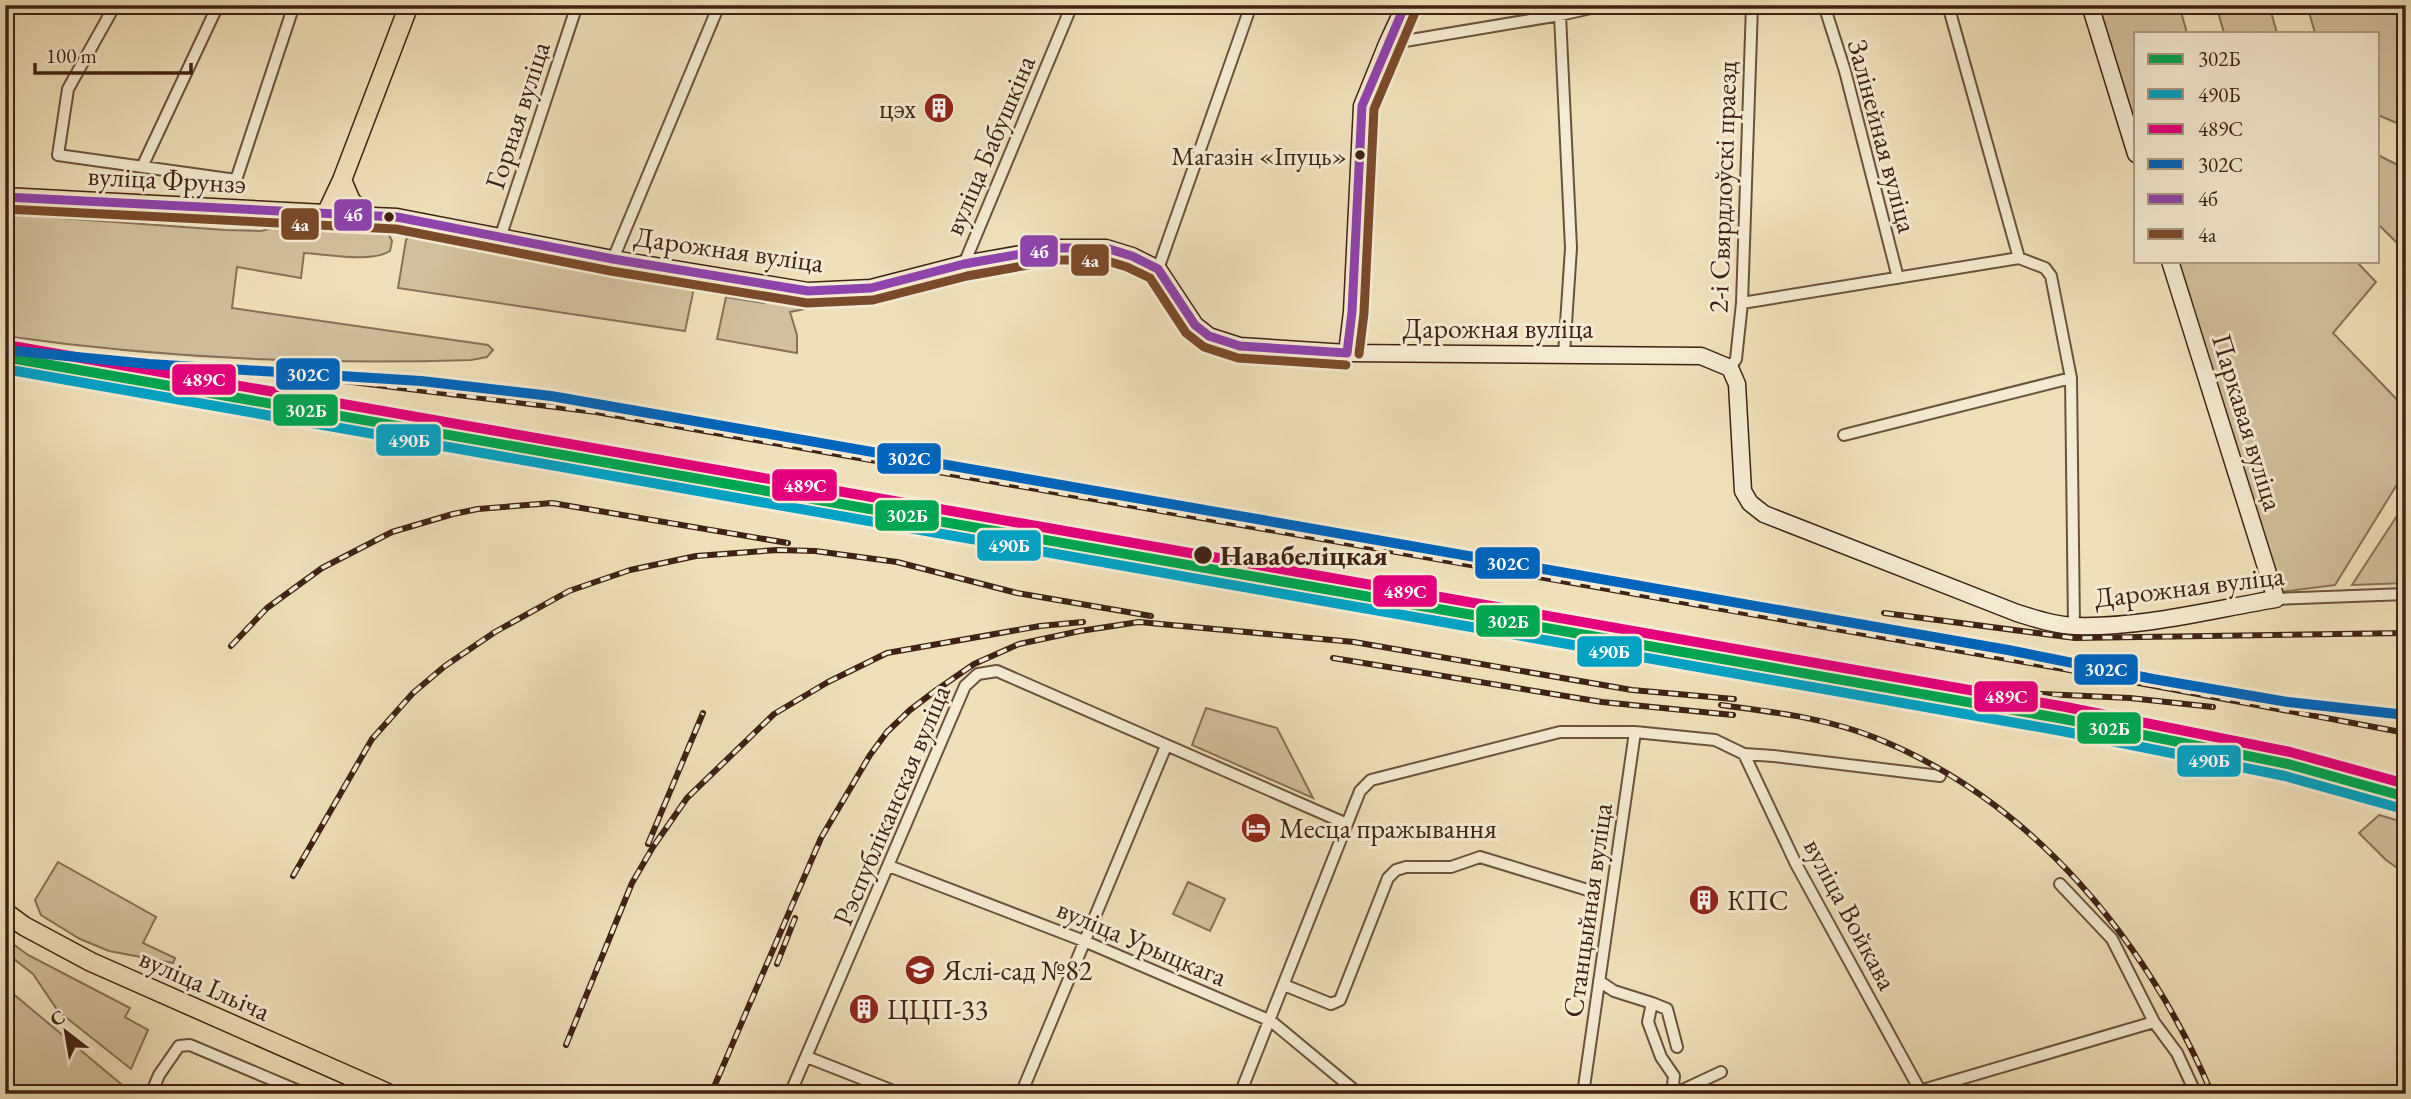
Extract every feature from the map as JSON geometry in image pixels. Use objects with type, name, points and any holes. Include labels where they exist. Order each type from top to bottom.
[{"type":"main road","points":[[327,214],[409,5]]},
{"type":"main road","points":[[342,180],[351,201],[366,215]]},
{"type":"main road","name":"вуліца Фрунзэ","points":[[5,197],[327,214]]},
{"type":"main road","name":"вуліца Ільіча","points":[[5,912],[24,926],[91,962],[390,1094]]},
{"type":"street","points":[[115,5],[68,89],[58,155],[236,180],[294,5]]},
{"type":"street","points":[[142,167],[218,5]]},
{"type":"street","name":"Горная вуліца","points":[[500,238],[577,5]]},
{"type":"street","points":[[613,259],[719,5]]},
{"type":"street","name":"вуліца Бабушкіна","points":[[964,264],[1072,5]]},
{"type":"street","points":[[1158,269],[1251,5]]},
{"type":"street","points":[[1347,353],[1352,312],[1362,107],[1405,5]]},
{"type":"street","points":[[1387,44],[1604,5]]},
{"type":"street","name":"2-і Свярдлоўскі праезд","points":[[1730,368],[1736,359],[1742,303],[1752,5]]},
{"type":"street","name":"Залінейная вуліца","points":[[1824,5],[1845,71],[1898,278]]},
{"type":"street","points":[[1948,5],[2018,258]]},
{"type":"street","points":[[2090,5],[2134,148]]},
{"type":"street","points":[[1560,15],[1571,248],[1564,354]]},
{"type":"street","name":"Дарожная вуліца","points":[[327,214],[397,217],[613,259],[808,291],[871,288],[964,264],[1074,246],[1106,248],[1132,256],[1158,269],[1195,325],[1209,336],[1240,346],[1347,353],[1700,356],[1730,368],[1737,384],[1742,491],[1750,503],[1764,514],[2017,613],[2074,626],[2126,625],[2276,599],[2406,594]]},
{"type":"street","points":[[1742,303],[2018,258],[2045,268],[2051,276],[2071,378],[2074,626]]},
{"type":"street","name":"Паркавая вуліца","points":[[2170,262],[2276,599]]},
{"type":"street","points":[[1844,435],[2071,378]]},
{"type":"street","name":"Рэспубліканская вуліца","points":[[790,1094],[965,686],[978,674],[998,671],[1347,824]]},
{"type":"street","points":[[1240,1094],[1360,791],[1371,780],[1560,732],[1635,732],[1715,740],[1744,754],[1940,776]]},
{"type":"street","name":"Станцыйная вуліца","points":[[1583,1094],[1635,732]]},
{"type":"street","points":[[1021,1094],[1166,746]]},
{"type":"street","name":"вуліца Войкава","points":[[1744,754],[1797,864],[1917,1093]]},
{"type":"street","points":[[1284,985],[1331,1004],[1340,1000],[1388,878],[1396,870],[1406,867],[1451,867],[1480,857],[1591,891]]},
{"type":"street","name":"вуліца Урыцкага","points":[[889,866],[1084,941],[1271,1021],[1359,1094]]},
{"type":"street","points":[[2060,884],[2112,939],[2154,1022],[2177,1054],[2196,1094]]},
{"type":"street","points":[[1600,981],[1614,991],[1667,1009],[1678,1047]]},
{"type":"street","points":[[1652,1003],[1648,1022],[1661,1057],[1674,1076],[1673,1094],[1721,1072]]},
{"type":"street","points":[[1917,1093],[2154,1022]]},
{"type":"street","points":[[151,1094],[172,1054],[179,1046],[190,1045],[306,1094]]},
{"type":"street","points":[[807,1056],[901,1094]]},
{"type":"shaded area","points":[[2096,5],[2179,5],[2187,32],[2134,32],[2134,126]]},
{"type":"shaded area","points":[[2216,5],[2269,5],[2277,32],[2224,32]]},
{"type":"shaded area","points":[[2307,5],[2406,5],[2406,127],[2380,116],[2380,32],[2315,32]]},
{"type":"shaded area","points":[[2380,156],[2406,169],[2406,252],[2380,226]]},
{"type":"shaded area","points":[[5,214],[225,230],[261,231],[280,226],[377,228],[389,235],[392,241],[390,251],[372,257],[304,253],[301,278],[237,267],[232,308],[488,345],[493,350],[487,357],[471,360],[296,360],[179,355],[5,336]]},
{"type":"shaded area","points":[[426,231],[695,283],[685,331],[398,288],[406,240],[410,235]]},
{"type":"shaded area","points":[[2177,262],[2357,262],[2376,282],[2333,333],[2406,409],[2406,470],[2335,585],[2281,592]]},
{"type":"shaded area","points":[[766,296],[812,303],[834,303],[790,312],[797,335],[797,353],[717,339],[726,297],[764,303]]},
{"type":"shaded area","points":[[2406,502],[2406,583],[2352,585]]},
{"type":"shaded area","points":[[1206,708],[1277,728],[1313,798],[1192,745]]},
{"type":"shaded area","points":[[2379,815],[2406,823],[2406,874],[2386,860],[2359,833]]},
{"type":"shaded area","points":[[58,862],[156,917],[143,943],[175,958],[173,963],[109,951],[80,939],[41,915],[35,900]]},
{"type":"shaded area","points":[[1188,882],[1225,899],[1210,931],[1173,914]]},
{"type":"shaded area","points":[[5,938],[28,955],[130,1008],[125,1017],[148,1030],[131,1069],[58,1011],[33,974],[5,952]]},
{"type":"shaded area","points":[[5,987],[133,1094],[5,1094]]},
{"type":"railway","points":[[5,358],[107,381],[939,537],[1194,574],[2135,741],[2288,772],[2406,805]]},
{"type":"railway","points":[[228,369],[596,412],[2064,669],[2406,733]]},
{"type":"railway","points":[[231,646],[267,608],[322,568],[392,532],[478,509],[552,503],[788,543]]},
{"type":"railway","points":[[293,876],[372,739],[413,693],[445,666],[495,632],[569,591],[630,570],[696,556],[777,550],[815,551],[897,562],[1017,593],[1151,616]]},
{"type":"railway","points":[[1884,613],[2075,638],[2406,633]]},
{"type":"railway","points":[[566,1045],[632,883],[653,847],[687,798],[774,714],[828,682],[887,653],[1040,626],[1083,622]]},
{"type":"railway","points":[[711,1094],[821,838],[870,755],[887,732],[935,691],[974,664],[1019,644],[1139,622],[1354,642],[1632,690],[1734,699]]},
{"type":"railway","points":[[1333,658],[1602,702],[1733,715]]},
{"type":"railway","points":[[1833,678],[1958,690],[2130,698],[2213,707]]},
{"type":"railway","points":[[1721,705],[1800,717],[1857,731],[1933,765],[1986,799],[2034,838],[2078,882],[2119,931],[2154,983],[2185,1037],[2212,1094]]},
{"type":"railway","points":[[648,844],[703,713]]},
{"type":"railway","points":[[777,964],[795,918]]},
{"type":"transit line","name":"4б","points":[[1347,353],[1352,312],[1362,106],[1405,5]]},
{"type":"transit line","name":"4а","points":[[1359,354],[1364,313],[1374,109],[1416,10]]},
{"type":"transit line","name":"4б","points":[[5,197],[397,217],[613,259],[808,291],[871,288],[964,264],[1055,248],[1106,248],[1132,256],[1158,269],[1195,325],[1209,336],[1240,346],[1347,353]]},
{"type":"transit line","name":"4а","points":[[5,209],[396,229],[611,271],[807,303],[873,300],[967,276],[1056,260],[1104,260],[1150,278],[1186,333],[1204,347],[1238,358],[1346,365]]},
{"type":"transit line","name":"489С","points":[[7,345],[2066,707],[2290,752],[2406,784]]},
{"type":"transit line","name":"302С","points":[[5,350],[149,364],[421,381],[551,396],[2008,650],[2153,679],[2288,702],[2406,715]]},
{"type":"transit line","name":"302Б","points":[[5,357],[2064,719],[2288,764],[2406,797]]},
{"type":"transit line","name":"490Б","points":[[5,369],[2062,731],[2285,776],[2403,809]]},
{"type":"place","name":"цэх","points":[[939,108]]},
{"type":"place","name":"Магазін «Іпуць»","points":[[1360,155]]},
{"type":"place","name":"Навабеліцкая","points":[[1203,555]]},
{"type":"place","name":"Месца пражывання","points":[[1256,828]]},
{"type":"place","name":"КПС","points":[[1704,900]]},
{"type":"place","name":"Яслі-сад №82","points":[[920,970]]},
{"type":"place","name":"ЦЦП-33","points":[[864,1009]]}]
